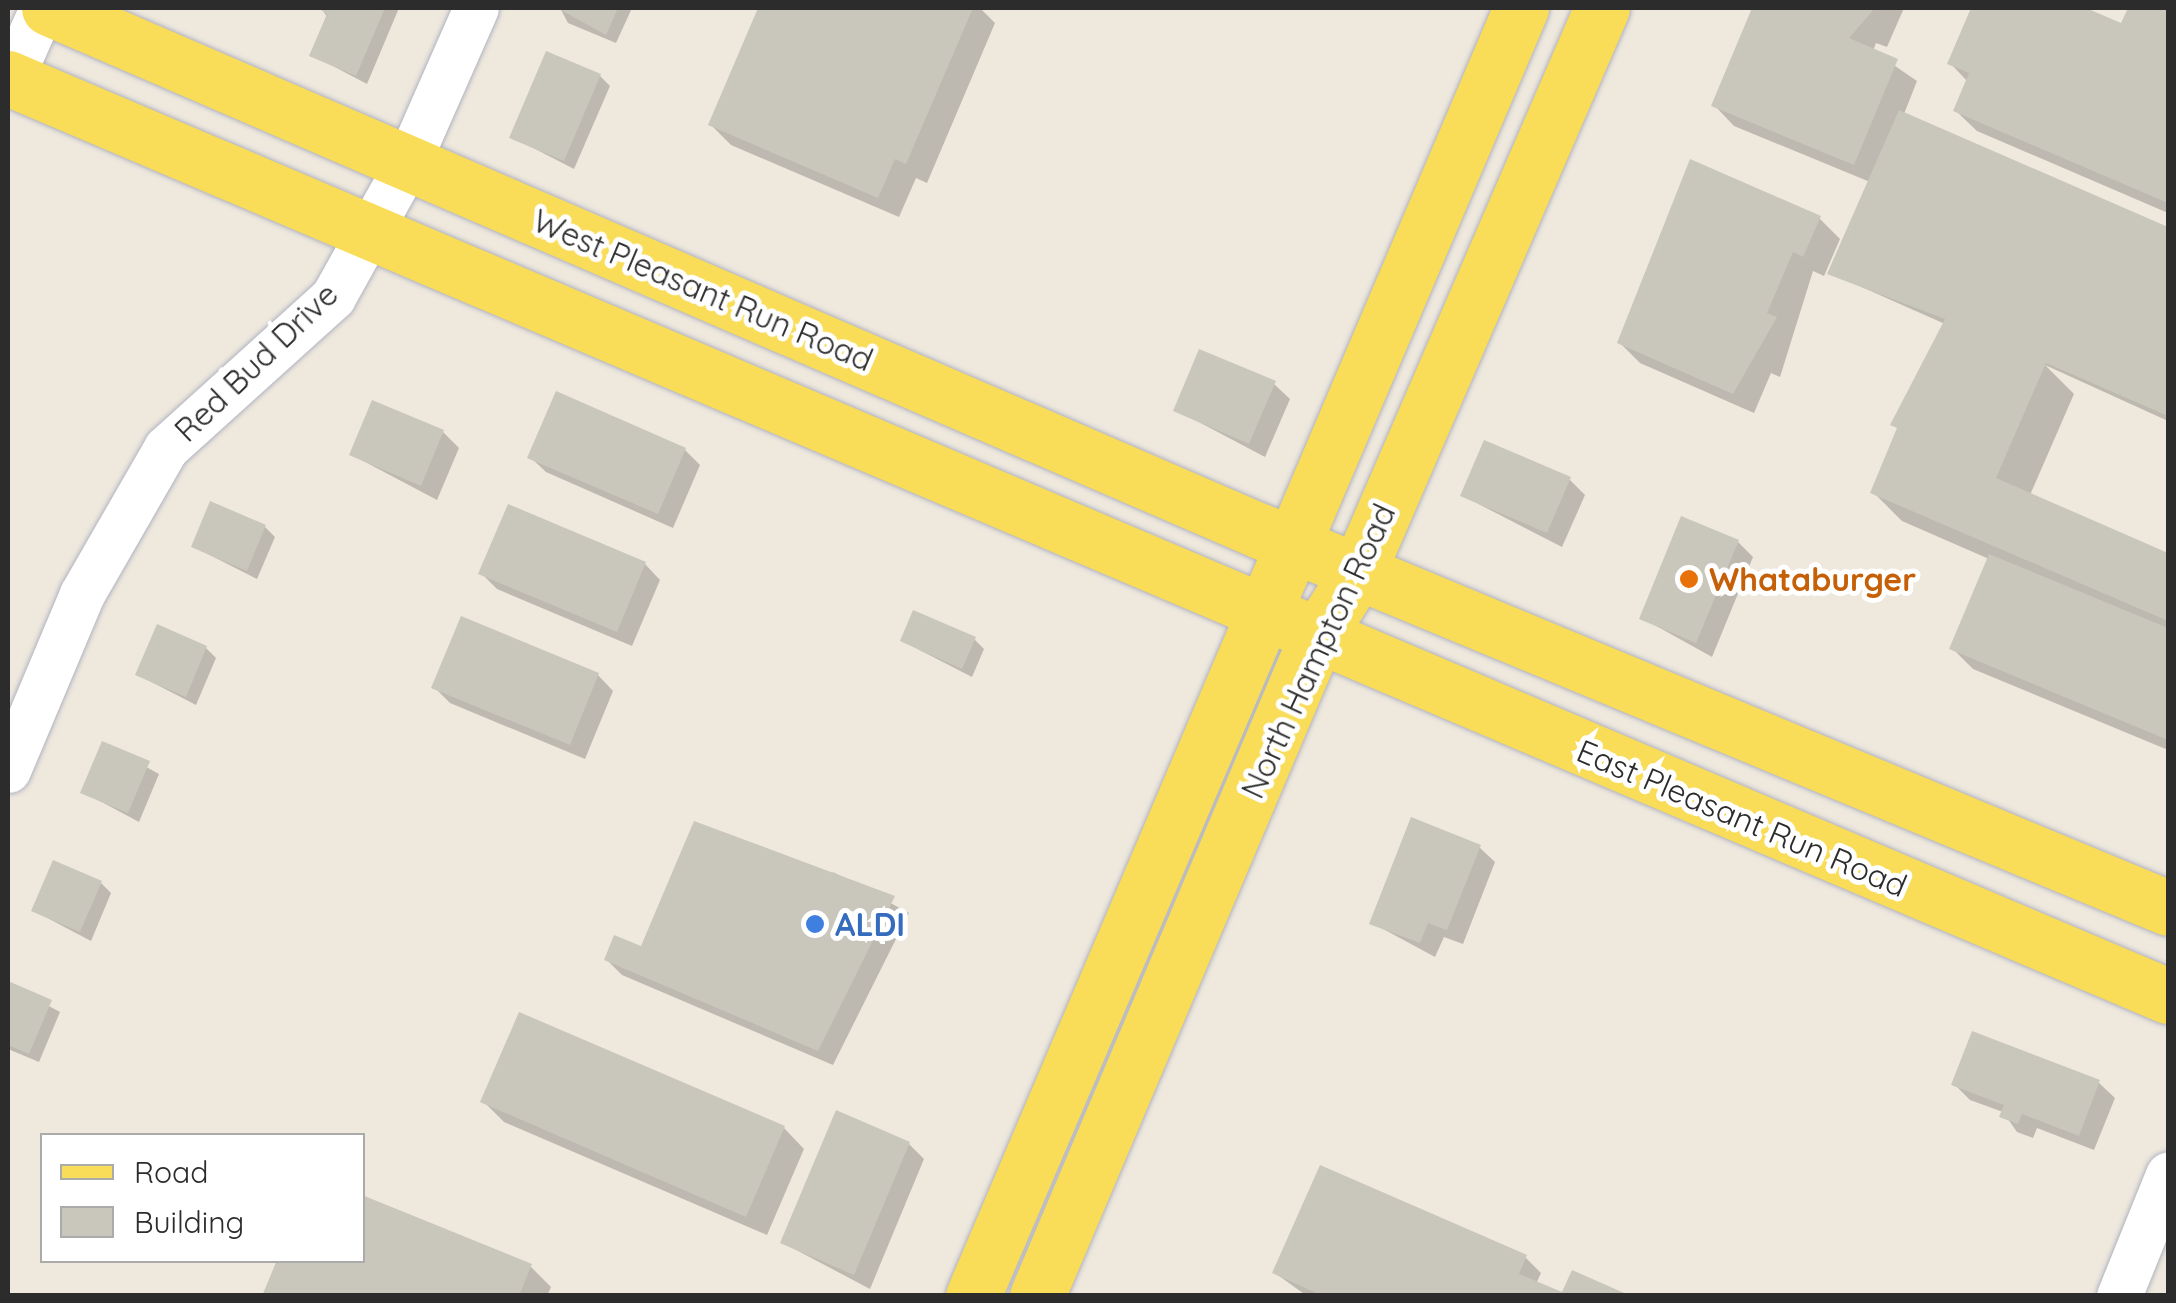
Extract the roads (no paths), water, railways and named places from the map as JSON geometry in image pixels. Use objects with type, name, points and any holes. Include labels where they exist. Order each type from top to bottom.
[{"type":"main road","name":"West Pleasant Run Road","points":[[50,8],[1358,572]]},
{"type":"main road","name":"North Hampton Road","points":[[973,1296],[1521,8]]},
{"type":"main road","name":"North Hampton Road","points":[[1037,1296],[1316,638],[1358,572],[1602,8]]},
{"type":"main road","points":[[9,79],[1316,638]]},
{"type":"main road","points":[[1358,572],[2168,908]]},
{"type":"main road","name":"East Pleasant Run Road","points":[[1316,638],[2168,996]]},
{"type":"main road","points":[[1700,799],[1730,726]]},
{"type":"main road","points":[[1922,894],[1953,819]]},
{"type":"main road","points":[[1093,1013],[1147,1036]]},
{"type":"street","points":[[9,79],[42,8]]},
{"type":"street","name":"Red Bud Drive","points":[[8,770],[82,594],[166,448],[332,297],[408,162],[476,8]]},
{"type":"street","points":[[2119,1296],[2168,1175]]},
{"type":"place","name":"Whataburger","points":[[1689,579]]},
{"type":"place","name":"ALDI","points":[[815,924]]}]
